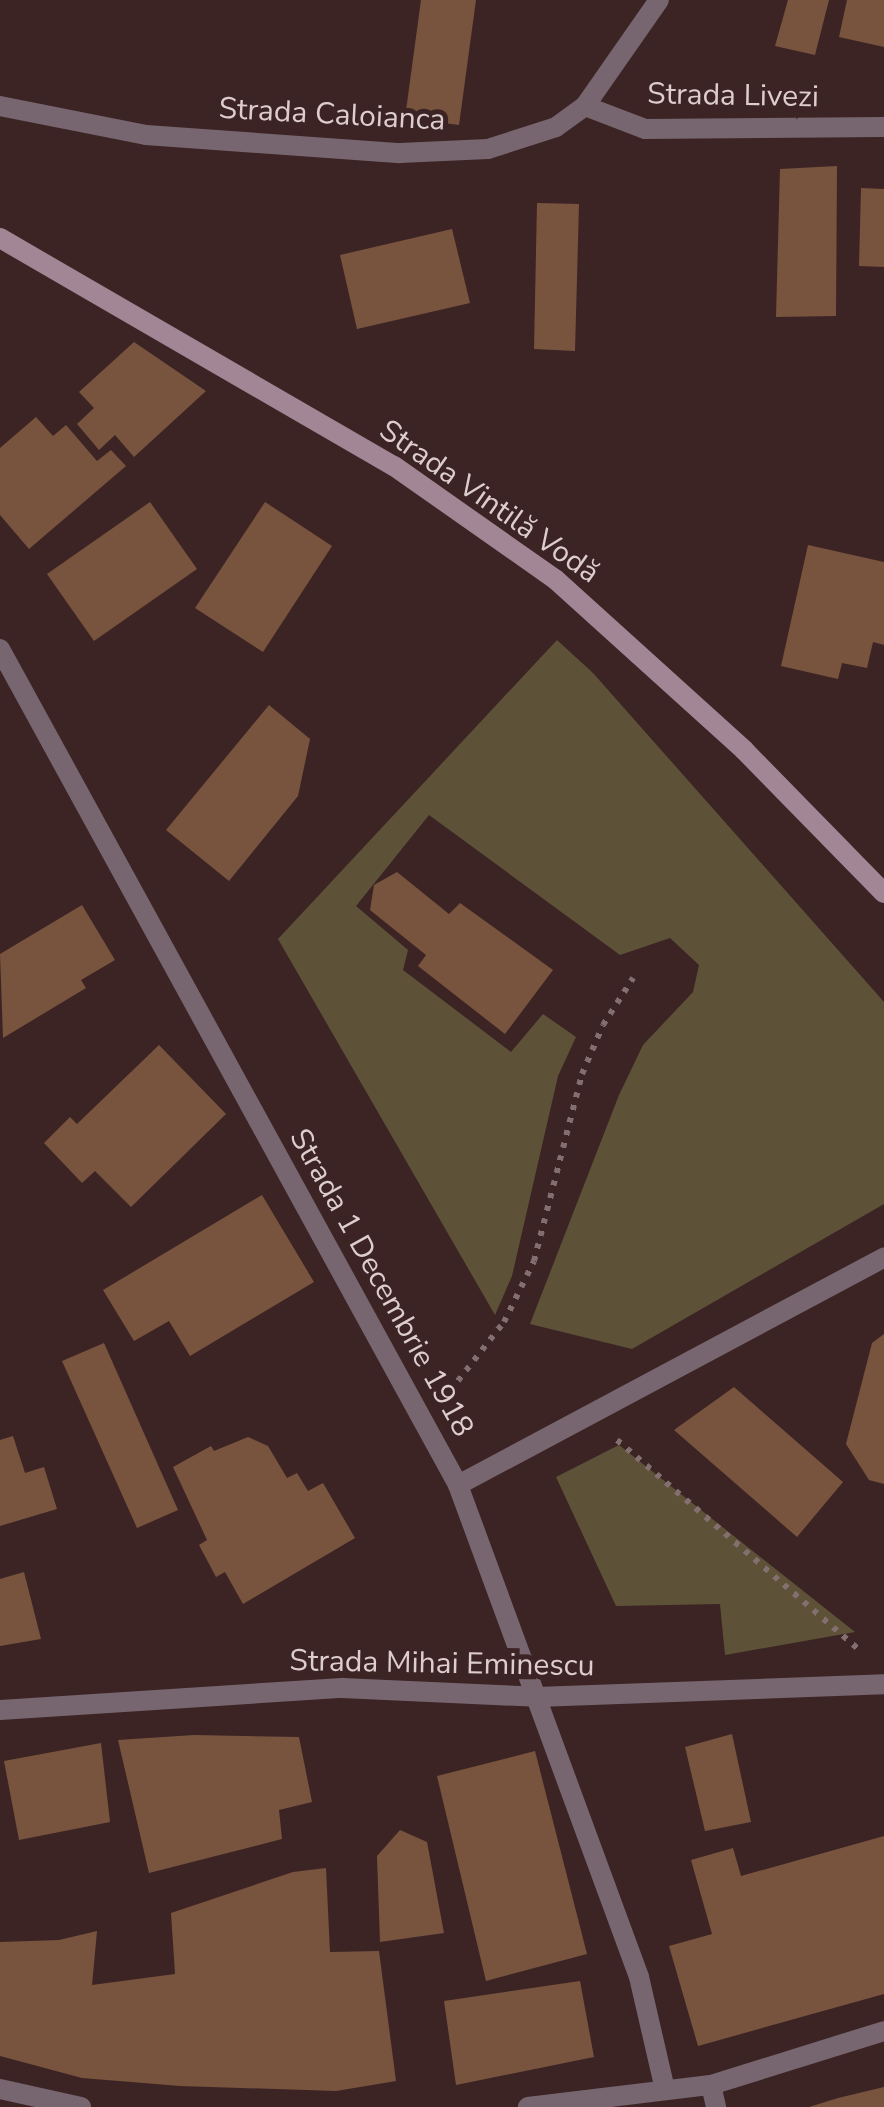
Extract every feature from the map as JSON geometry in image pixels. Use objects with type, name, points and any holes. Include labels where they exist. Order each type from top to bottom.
[{"type":"main road","name":"Strada Vintilă Vodă","points":[[0,238],[394,466],[555,578],[744,750],[884,893]]},
{"type":"street","name":"Strada Caloianca","points":[[0,106],[146,135],[400,153],[514,142],[556,127],[585,106],[659,0]]},
{"type":"street","name":"Strada Livezi","points":[[585,106],[644,129],[884,127]]},
{"type":"street","name":"Strada 1 Decembrie 1918","points":[[0,649],[458,1486],[639,1978],[665,2090]]},
{"type":"street","points":[[458,1486],[884,1258]]},
{"type":"street","name":"Strada Mihai Eminescu","points":[[0,1710],[342,1688],[537,1697],[884,1684]]},
{"type":"street","points":[[528,2107],[710,2085],[884,2031]]},
{"type":"street","points":[[710,2085],[716,2107]]},
{"type":"street","points":[[0,2089],[81,2107]]},
{"type":"path","points":[[422,1421],[504,1322],[534,1261],[582,1074],[603,1024],[634,978]]},
{"type":"path","points":[[589,1416],[869,1659]]},
{"type":"shaded area","points":[[557,640],[593,673],[884,1002],[884,1204],[632,1349],[530,1324],[619,1095],[643,1045],[693,992],[699,965],[670,938],[620,955],[429,815],[356,906],[408,950],[403,970],[511,1052],[543,1014],[576,1037],[558,1076],[512,1276],[495,1315],[278,939]]},
{"type":"shaded area","points":[[619,1445],[855,1632],[725,1655],[720,1604],[616,1606],[556,1477]]},
{"type":"building","points":[[421,0],[476,0],[459,125],[405,118]]},
{"type":"building","points":[[788,0],[829,0],[815,55],[775,46]]},
{"type":"building","points":[[847,0],[884,0],[884,47],[839,37]]},
{"type":"building","points":[[837,166],[836,316],[776,317],[780,169]]},
{"type":"building","points":[[861,188],[884,189],[884,267],[859,266]]},
{"type":"building","points":[[537,203],[579,204],[575,351],[534,349]]},
{"type":"building","points":[[452,229],[470,303],[357,329],[340,255]]},
{"type":"building","points":[[134,342],[206,391],[134,457],[115,435],[99,450],[77,424],[94,408],[79,392]]},
{"type":"building","points":[[36,417],[53,436],[66,425],[97,461],[111,450],[126,466],[29,549],[0,515],[0,448]]},
{"type":"building","points":[[150,502],[197,569],[94,641],[47,574]]},
{"type":"building","points":[[265,502],[332,546],[263,652],[195,608]]},
{"type":"building","points":[[808,545],[884,562],[884,645],[873,642],[867,668],[842,663],[838,679],[781,666]]},
{"type":"building","points":[[269,705],[310,739],[298,796],[229,881],[166,830]]},
{"type":"building","points":[[397,872],[449,914],[460,903],[553,970],[505,1034],[418,966],[426,955],[370,910],[374,885]]},
{"type":"building","points":[[82,905],[115,960],[81,980],[86,988],[3,1038],[0,954]]},
{"type":"building","points":[[159,1045],[226,1114],[131,1207],[95,1171],[82,1183],[44,1143],[70,1117],[77,1124]]},
{"type":"building","points":[[262,1195],[314,1282],[190,1356],[169,1321],[134,1341],[103,1290]]},
{"type":"building","points":[[884,1334],[884,1484],[869,1480],[846,1444],[872,1343]]},
{"type":"building","points":[[104,1343],[178,1510],[137,1528],[62,1361]]},
{"type":"building","points":[[734,1387],[843,1482],[797,1537],[674,1430]]},
{"type":"building","points":[[13,1436],[25,1473],[44,1467],[57,1509],[0,1526],[0,1440]]},
{"type":"building","points":[[248,1437],[268,1446],[287,1478],[297,1473],[308,1491],[323,1483],[355,1538],[243,1604],[225,1572],[216,1577],[199,1545],[207,1540],[173,1467],[211,1446],[214,1451]]},
{"type":"building","points":[[24,1572],[41,1639],[0,1646],[0,1579]]},
{"type":"building","points":[[732,1734],[751,1822],[705,1831],[685,1747]]},
{"type":"building","points":[[194,1735],[299,1737],[312,1802],[279,1810],[282,1839],[149,1873],[118,1740]]},
{"type":"building","points":[[101,1743],[110,1822],[19,1840],[4,1761]]},
{"type":"building","points":[[535,1751],[587,1954],[486,1981],[437,1776]]},
{"type":"building","points":[[400,1830],[427,1842],[444,1933],[380,1942],[377,1856]]},
{"type":"building","points":[[884,1836],[884,1994],[698,2046],[669,1946],[712,1934],[691,1860],[733,1848],[741,1876]]},
{"type":"building","points":[[326,1868],[330,1952],[379,1951],[396,2081],[336,2091],[180,2086],[82,2078],[0,2056],[0,1942],[59,1940],[97,1931],[92,1985],[175,1974],[171,1913],[293,1872]]},
{"type":"building","points":[[580,1981],[594,2057],[456,2085],[444,2001]]},
{"type":"building","points":[[884,2087],[884,2107],[809,2107],[838,2098]]}]
